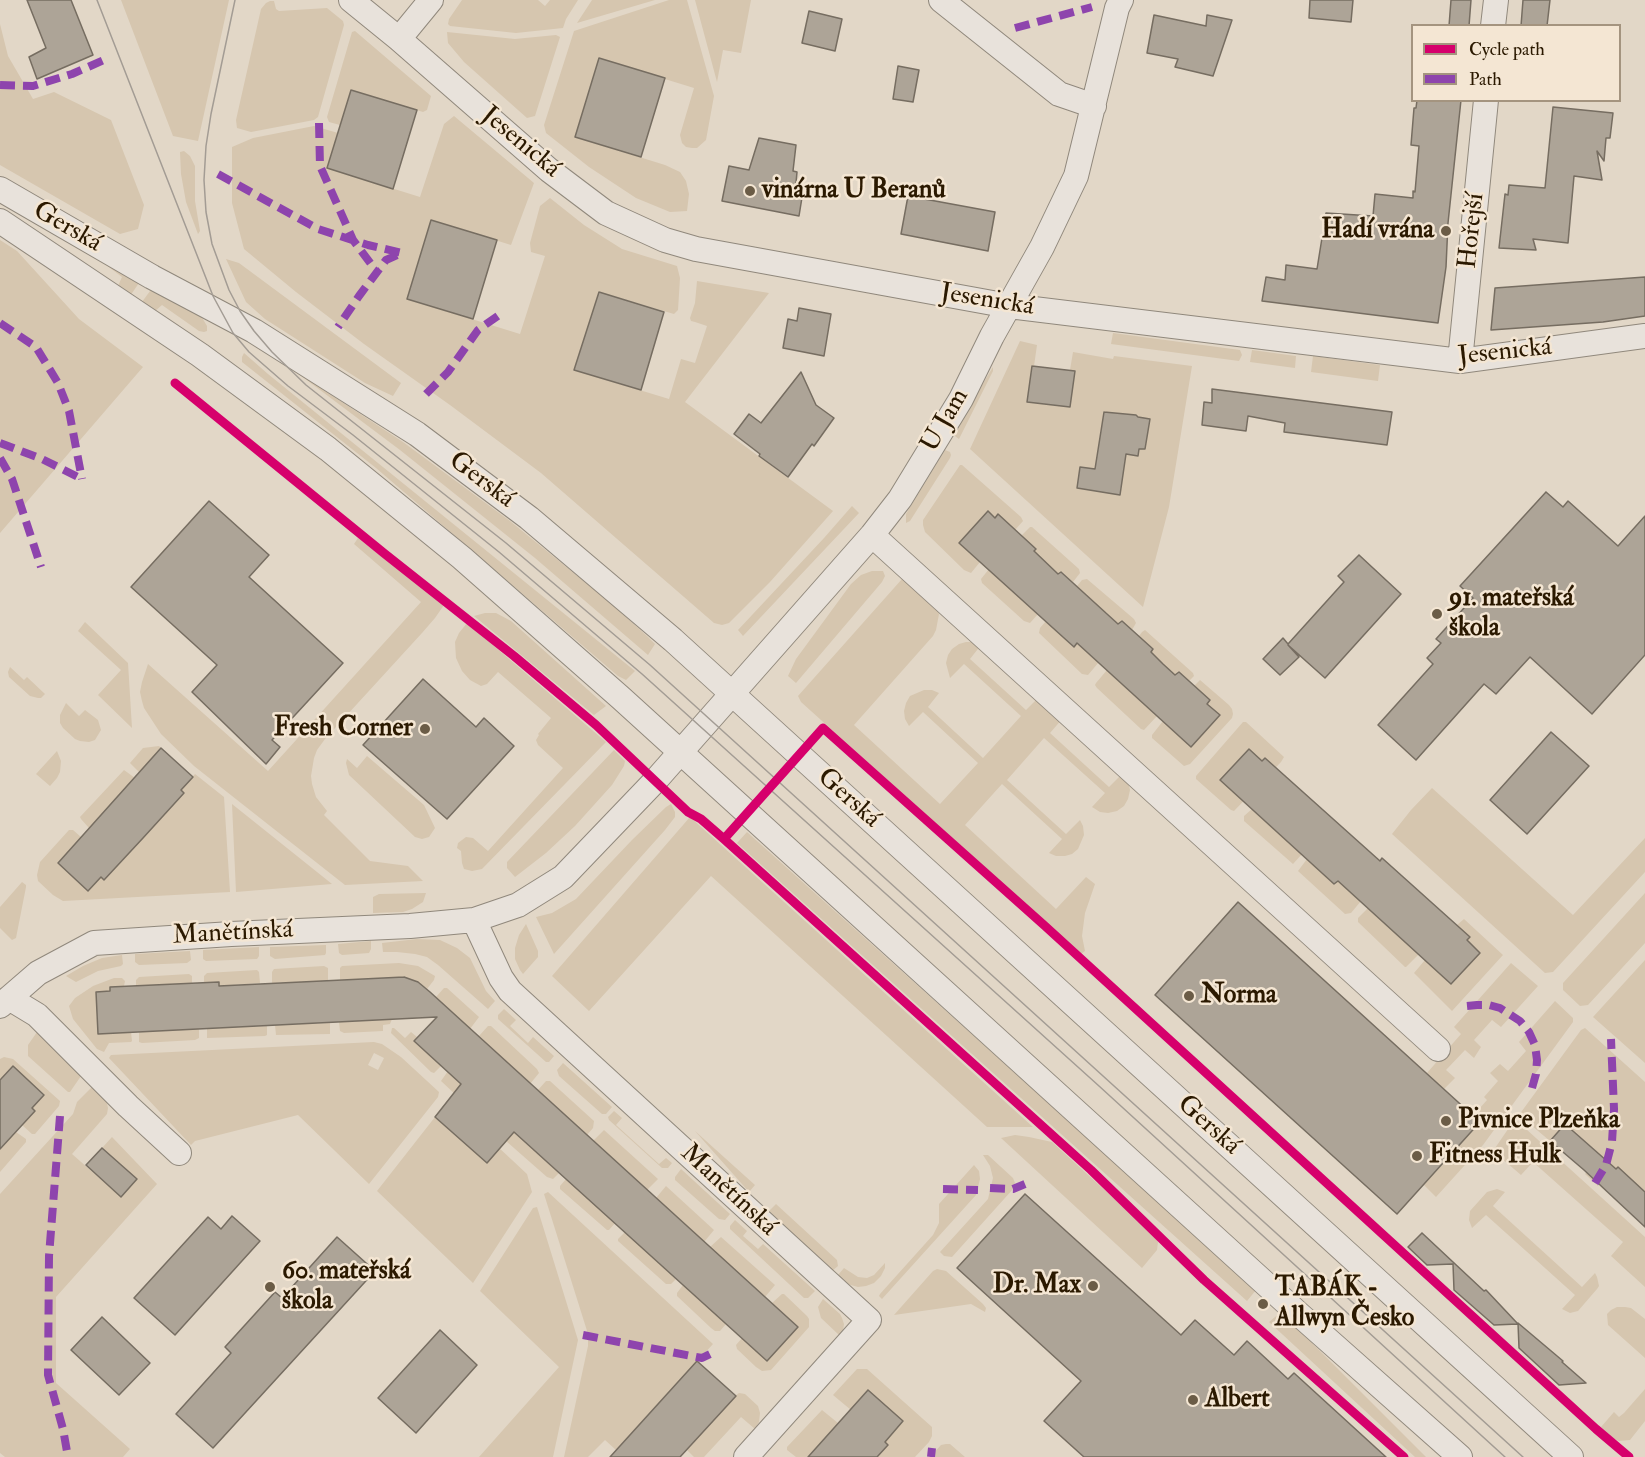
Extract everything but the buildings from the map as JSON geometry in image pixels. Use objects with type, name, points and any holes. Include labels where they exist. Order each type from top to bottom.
[{"type":"street","name":"Jesenická","points":[[351,0],[549,170],[606,213],[665,240],[696,249],[1009,306],[1460,361],[1645,336]]},
{"type":"street","points":[[399,39],[431,0]]},
{"type":"street","points":[[941,0],[1059,94],[1094,106]]},
{"type":"street","name":"U Jam","points":[[731,694],[872,535],[900,499],[961,399],[1077,176],[1117,8],[1121,0]]},
{"type":"street","points":[[1493,24],[1496,0]]},
{"type":"street","name":"Hořejší","points":[[1460,361],[1486,102]]},
{"type":"street","name":"Gerská","points":[[0,189],[152,277],[255,332],[417,434],[529,518],[665,633],[1571,1457]]},
{"type":"street","name":"Gerská","points":[[0,221],[200,356],[328,449],[462,558],[613,690],[1300,1316],[1460,1457]]},
{"type":"street","points":[[872,535],[1438,1049]]},
{"type":"street","name":"Manětínská","points":[[179,1153],[128,1106],[37,1015],[4,1002],[38,974],[94,944],[231,934],[410,926],[474,920],[518,905],[563,877],[655,781],[731,694]]},
{"type":"street","name":"Manětínská","points":[[474,920],[501,978],[510,991],[869,1320],[746,1457]]},
{"type":"shaded area","points":[[121,0],[229,0],[198,141],[173,136]]},
{"type":"shaded area","points":[[462,0],[538,0],[545,6],[550,0],[578,0],[563,28],[516,33],[450,26],[449,19]]},
{"type":"shaded area","points":[[592,0],[655,0],[577,23]]},
{"type":"shaded area","points":[[669,0],[687,0],[714,96],[706,140],[697,148],[686,147],[680,135],[694,88],[600,59],[575,137],[665,165],[680,172],[686,181],[689,194],[687,211],[670,212],[636,198],[589,167],[546,133],[544,125],[574,31]]},
{"type":"shaded area","points":[[695,0],[751,0],[741,53],[723,50],[717,82]]},
{"type":"shaded area","points":[[270,1],[274,1],[279,11],[327,8],[343,21],[344,25],[318,117],[314,120],[251,132],[237,128],[236,120],[261,9]]},
{"type":"shaded area","points":[[0,24],[8,56],[33,99],[54,92],[111,120],[144,205],[138,229],[120,234],[0,165]]},
{"type":"shaded area","points":[[355,31],[431,96],[427,110],[423,112],[351,90],[340,125],[329,122],[327,117],[352,32]]},
{"type":"shaded area","points":[[447,32],[515,39],[556,35],[560,37],[535,116],[527,118],[464,62],[448,43]]},
{"type":"shaded area","points":[[454,116],[534,183],[511,245],[431,220],[407,299],[520,334],[545,256],[531,252],[530,243],[540,206],[550,198],[584,225],[622,249],[677,266],[680,278],[678,310],[674,314],[599,292],[574,370],[669,399],[681,359],[695,363],[707,326],[691,321],[690,318],[695,303],[697,281],[769,293],[685,402],[833,511],[770,582],[729,623],[722,625],[714,623],[541,473],[364,344],[244,249],[232,203],[232,147],[253,138],[314,126],[338,133],[327,168],[420,197],[444,124]]},
{"type":"shaded area","points":[[184,151],[190,156],[195,166],[195,201],[200,231],[198,234],[186,202],[181,174],[180,152]]},
{"type":"shaded area","points":[[0,240],[17,251],[79,319],[143,367],[0,533]]},
{"type":"shaded area","points":[[97,258],[141,280],[128,299],[118,286],[122,277]]},
{"type":"shaded area","points":[[226,259],[239,263],[401,383],[393,396],[365,383],[265,319],[246,302]]},
{"type":"shaded area","points":[[153,287],[200,314],[207,326],[207,331],[199,331],[162,305],[154,312],[139,306]]},
{"type":"shaded area","points":[[1113,333],[1240,350],[1242,355],[1239,361],[1111,344]]},
{"type":"shaded area","points":[[1020,341],[1037,345],[1027,402],[1070,407],[1075,371],[1070,370],[1073,352],[1113,359],[1114,356],[1192,366],[1169,507],[1143,607],[970,449]],"holes":[[[1104,412],[1136,415],[1149,419],[1145,449],[1139,449],[1138,456],[1113,444],[1099,442]],[[1080,467],[1123,473],[1119,494],[1077,488]]]},
{"type":"shaded area","points":[[1252,350],[1296,356],[1295,368],[1250,362]]},
{"type":"shaded area","points":[[244,353],[635,671],[626,680],[618,676],[376,468],[242,362]]},
{"type":"shaded area","points":[[1313,356],[1380,365],[1378,381],[1311,372]]},
{"type":"shaded area","points":[[993,367],[993,371],[959,439],[952,434]]},
{"type":"shaded area","points":[[296,372],[403,442],[510,521],[613,605],[648,637],[655,644],[648,655],[535,558],[400,450]]},
{"type":"shaded area","points":[[945,450],[950,452],[950,458],[910,521],[906,523],[906,514]]},
{"type":"shaded area","points":[[960,465],[1023,521],[1015,530],[1006,521],[1001,523],[988,511],[980,562],[971,573],[964,570],[925,532],[923,525],[923,520]]},
{"type":"shaded area","points":[[852,506],[859,513],[743,636],[738,630]]},
{"type":"shaded area","points":[[1030,527],[1079,569],[1080,573],[1073,582],[1062,572],[1057,575],[1033,552],[1035,548],[1021,536]]},
{"type":"shaded area","points":[[358,538],[444,605],[422,633],[325,739],[314,758],[312,784],[316,797],[327,811],[324,815],[370,861],[408,866],[423,881],[345,885],[194,766],[161,734],[144,708],[140,692],[148,664],[268,771],[421,602],[354,544]]},
{"type":"shaded area","points":[[989,569],[1038,614],[1030,623],[1024,621],[982,583],[981,579]]},
{"type":"shaded area","points":[[872,571],[883,571],[885,576],[882,582],[796,683],[788,676],[796,659],[851,584],[861,575]]},
{"type":"shaded area","points":[[902,579],[917,587],[936,606],[939,614],[936,630],[854,725],[940,804],[978,763],[923,712],[909,726],[904,711],[910,696],[924,690],[939,693],[928,707],[983,758],[1021,716],[964,664],[950,678],[946,663],[948,655],[952,649],[966,642],[981,645],[970,659],[1026,710],[1039,697],[1063,718],[1050,733],[1109,787],[1122,774],[1128,781],[1130,790],[1124,806],[1117,811],[1100,812],[1092,807],[1105,793],[1044,738],[1007,780],[1066,834],[1080,820],[1084,835],[1078,849],[1065,856],[1049,853],[1062,839],[1002,784],[965,825],[1056,909],[1086,877],[1095,884],[1085,913],[1082,936],[1085,951],[1081,954],[801,702],[798,696]]},
{"type":"shaded area","points":[[1087,579],[1134,619],[1136,623],[1132,630],[1122,621],[1118,624],[1106,612],[1102,616],[1090,604],[1092,600],[1077,586],[1082,580]]},
{"type":"shaded area","points":[[496,613],[511,621],[606,706],[594,715],[474,616]]},
{"type":"shaded area","points":[[1046,621],[1073,647],[1077,643],[1099,662],[1088,675],[1082,674],[1039,633]]},
{"type":"shaded area","points":[[85,622],[128,663],[132,728],[98,695],[121,670],[78,631]]},
{"type":"shaded area","points":[[467,623],[606,742],[482,869],[472,871],[464,869],[461,851],[457,848],[458,843],[466,837],[473,838],[488,851],[563,768],[538,745],[536,740],[551,718],[498,672],[487,684],[481,686],[470,680],[462,671],[456,658],[455,642]]},
{"type":"shaded area","points":[[1145,630],[1193,673],[1194,676],[1189,681],[1179,672],[1175,675],[1151,653],[1152,648],[1139,636]]},
{"type":"shaded area","points":[[10,667],[24,680],[27,677],[45,694],[41,698],[30,696],[9,677]]},
{"type":"shaded area","points":[[1107,670],[1157,716],[1144,730],[1095,685]]},
{"type":"shaded area","points":[[1200,680],[1229,705],[1233,714],[1232,718],[1190,764],[1184,766],[1152,738],[1152,735],[1163,721],[1191,747],[1220,716],[1207,704],[1210,700],[1194,686]]},
{"type":"shaded area","points":[[66,703],[79,716],[85,710],[98,720],[101,730],[95,740],[80,741],[63,728],[60,715]]},
{"type":"shaded area","points":[[1243,722],[1246,722],[1284,757],[1234,811],[1196,779],[1196,776]]},
{"type":"shaded area","points":[[159,746],[161,748],[139,772],[130,763],[143,748]]},
{"type":"shaded area","points":[[614,750],[625,761],[612,785],[575,826],[515,877],[507,868],[507,862]]},
{"type":"shaded area","points":[[57,751],[61,761],[60,772],[50,786],[36,774]]},
{"type":"shaded area","points":[[367,756],[424,805],[435,828],[429,837],[422,839],[415,837],[349,775],[347,759],[357,768]]},
{"type":"shaded area","points":[[124,770],[135,778],[89,828],[80,817]]},
{"type":"shaded area","points":[[195,774],[224,797],[230,892],[63,901],[38,881],[40,862],[69,830],[73,830],[81,837],[58,863],[89,891],[101,877],[104,880],[184,793],[181,790]]},
{"type":"shaded area","points":[[1432,788],[1573,915],[1645,838],[1645,872],[1553,972],[1545,973],[1392,834]]},
{"type":"shaded area","points":[[232,804],[332,884],[236,892]]},
{"type":"shaded area","points":[[671,804],[675,817],[665,830],[554,954],[536,917],[552,913],[576,899],[632,840]]},
{"type":"shaded area","points":[[1252,809],[1302,854],[1293,864],[1244,821],[1244,816]]},
{"type":"shaded area","points":[[690,817],[1033,1127],[987,1127],[711,876],[589,1011],[552,976]]},
{"type":"shaded area","points":[[747,832],[1256,1290],[1247,1301],[737,843]]},
{"type":"shaded area","points":[[1307,859],[1334,884],[1338,881],[1361,901],[1351,913],[1345,914],[1298,871]]},
{"type":"shaded area","points":[[22,882],[26,887],[16,938],[12,940],[0,928],[0,907]]},
{"type":"shaded area","points":[[426,893],[423,902],[412,909],[403,912],[373,913],[373,897],[379,894]]},
{"type":"shaded area","points":[[1645,893],[1645,943],[1588,1005],[1580,1006],[1563,990],[1563,983]]},
{"type":"shaded area","points":[[1368,908],[1419,954],[1406,967],[1358,922],[1358,918]]},
{"type":"shaded area","points":[[1464,919],[1503,955],[1452,1011],[1414,973],[1425,960],[1452,984],[1480,953],[1457,925]]},
{"type":"shaded area","points":[[526,924],[538,951],[538,957],[523,974],[515,959],[515,948]]},
{"type":"shaded area","points":[[417,939],[440,940],[457,948],[470,958],[486,991],[495,1001],[488,1009],[427,957],[383,952],[382,943]]},
{"type":"shaded area","points":[[371,941],[369,953],[342,955],[339,953],[338,944]]},
{"type":"shaded area","points":[[326,945],[325,955],[275,959],[270,956],[270,947]]},
{"type":"shaded area","points":[[259,947],[257,959],[206,961],[203,959],[203,950]]},
{"type":"shaded area","points":[[190,951],[191,960],[187,963],[139,965],[135,962],[135,954]]},
{"type":"shaded area","points":[[122,955],[123,964],[121,966],[98,971],[76,982],[66,976],[102,958]]},
{"type":"shaded area","points":[[1645,960],[1645,1063],[1593,1017]]},
{"type":"shaded area","points":[[399,963],[418,966],[435,976],[434,980],[427,989],[418,982],[404,977],[340,980],[342,966]]},
{"type":"shaded area","points":[[1511,963],[1538,986],[1501,1027],[1492,1020],[1474,1040],[1481,1047],[1474,1058],[1465,1050],[1446,1070],[1455,1078],[1444,1089],[1427,1073],[1461,1034],[1454,1027]]},
{"type":"shaded area","points":[[324,966],[328,968],[328,981],[272,983],[274,969]]},
{"type":"shaded area","points":[[257,970],[260,983],[219,986],[218,982],[204,982],[204,976],[207,973]]},
{"type":"shaded area","points":[[189,974],[192,976],[192,983],[177,984],[177,988],[152,989],[151,985],[136,985],[139,977]]},
{"type":"shaded area","points":[[114,978],[122,978],[125,981],[124,986],[110,987],[110,991],[131,1032],[132,1041],[109,1043],[104,1052],[97,1049],[73,1019],[69,1006],[75,998],[93,986]]},
{"type":"shaded area","points":[[444,988],[447,988],[479,1017],[470,1029],[436,997]]},
{"type":"shaded area","points":[[1555,1001],[1573,1018],[1573,1022],[1483,1145],[1436,1197],[1424,1185],[1480,1122],[1479,1109],[1487,1100],[1484,1097],[1498,1081],[1490,1073],[1500,1064],[1508,1071],[1526,1051],[1519,1042]]},
{"type":"shaded area","points":[[504,1009],[516,1020],[510,1026],[528,1043],[533,1037],[554,1056],[549,1062],[546,1062],[498,1019],[498,1015]]},
{"type":"shaded area","points":[[392,1019],[390,1024],[383,1025],[383,1031],[344,1033],[340,1031],[339,1022]]},
{"type":"shaded area","points":[[330,1023],[330,1034],[276,1035],[275,1025]]},
{"type":"shaded area","points":[[267,1026],[265,1036],[207,1038],[207,1028]]},
{"type":"shaded area","points":[[488,1026],[491,1026],[537,1069],[539,1073],[530,1084],[479,1036]]},
{"type":"shaded area","points":[[392,1028],[405,1038],[411,1032],[417,1037],[414,1041],[441,1066],[434,1073],[431,1072],[391,1033]]},
{"type":"shaded area","points":[[1585,1028],[1645,1082],[1645,1192],[1600,1183],[1598,1186],[1585,1174],[1601,1157],[1599,1154],[1565,1124],[1550,1141],[1519,1115],[1581,1030]]},
{"type":"shaded area","points":[[199,1029],[199,1038],[195,1040],[139,1042],[139,1032]]},
{"type":"shaded area","points":[[37,1032],[81,1076],[70,1092],[28,1056],[28,1045]]},
{"type":"shaded area","points":[[374,1042],[382,1044],[401,1057],[439,1092],[438,1097],[369,1184],[298,1115],[195,1141],[191,1145],[109,1058],[111,1055]],"holes":[[[374,1053],[384,1058],[378,1070],[368,1065]]]},
{"type":"shaded area","points":[[4,1057],[13,1059],[60,1101],[59,1106],[35,1134],[22,1125],[35,1111],[32,1108],[44,1094],[13,1066],[0,1080],[0,1059]]},
{"type":"shaded area","points":[[563,1063],[612,1107],[606,1114],[602,1114],[559,1076],[557,1070]]},
{"type":"shaded area","points":[[448,1071],[497,1116],[486,1123],[441,1081]]},
{"type":"shaded area","points":[[546,1081],[550,1081],[594,1121],[593,1128],[587,1135],[538,1090]]},
{"type":"shaded area","points":[[93,1086],[106,1099],[107,1114],[72,1154],[121,1197],[137,1179],[102,1148],[112,1137],[157,1184],[56,1297],[56,1383],[130,1449],[123,1457],[5,1457],[0,1453],[0,1194],[73,1114],[77,1102]]},
{"type":"shaded area","points":[[446,1103],[451,1103],[527,1174],[532,1192],[473,1283],[377,1191]]},
{"type":"shaded area","points":[[614,1111],[622,1118],[616,1125],[659,1164],[666,1158],[672,1163],[668,1168],[662,1168],[609,1120],[608,1117]]},
{"type":"shaded area","points":[[1515,1119],[1645,1237],[1645,1287],[1611,1256],[1623,1242],[1533,1162],[1521,1175],[1493,1151]]},
{"type":"shaded area","points":[[505,1123],[559,1173],[553,1179],[547,1177],[498,1134]]},
{"type":"shaded area","points":[[604,1130],[658,1179],[647,1190],[593,1141]]},
{"type":"shaded area","points":[[695,1131],[755,1185],[749,1192]]},
{"type":"shaded area","points":[[16,1132],[26,1139],[26,1142],[0,1172],[0,1143],[7,1141]]},
{"type":"shaded area","points":[[1015,1135],[1052,1142],[1154,1235],[1158,1242],[1157,1250],[1142,1268],[1001,1138]]},
{"type":"shaded area","points":[[983,1155],[988,1155],[1013,1178],[1015,1183],[1013,1189],[952,1257],[944,1256],[940,1252],[988,1199],[993,1178],[990,1166]]},
{"type":"shaded area","points":[[974,1165],[979,1171],[980,1179],[976,1195],[882,1299],[880,1294],[933,1235],[939,1223],[939,1204]]},
{"type":"shaded area","points":[[681,1169],[730,1214],[725,1220],[719,1219],[675,1180]]},
{"type":"shaded area","points":[[566,1179],[615,1223],[609,1230],[560,1189]]},
{"type":"shaded area","points":[[666,1186],[714,1230],[704,1242],[656,1198]]},
{"type":"shaded area","points":[[1497,1189],[1505,1192],[1493,1206],[1582,1287],[1595,1273],[1599,1286],[1578,1311],[1570,1313],[1562,1309],[1575,1295],[1486,1215],[1472,1228],[1469,1220],[1470,1211],[1487,1192]]},
{"type":"shaded area","points":[[548,1192],[713,1344],[616,1450],[605,1440],[588,1457],[564,1457],[588,1346],[588,1334],[544,1194]]},
{"type":"shaded area","points":[[776,1204],[837,1260],[838,1266],[832,1271],[771,1216],[769,1211]]},
{"type":"shaded area","points":[[537,1207],[578,1340],[553,1457],[479,1457],[559,1367],[480,1291],[533,1208]]},
{"type":"shaded area","points":[[735,1220],[747,1231],[743,1236],[758,1249],[763,1244],[815,1291],[808,1298],[804,1298],[730,1229]]},
{"type":"shaded area","points":[[625,1232],[676,1279],[671,1284],[666,1284],[618,1241]]},
{"type":"shaded area","points":[[721,1237],[775,1285],[765,1297],[710,1247]]},
{"type":"shaded area","points":[[885,1263],[881,1276],[874,1283],[866,1286],[858,1287],[847,1284],[838,1275],[844,1268],[858,1277],[867,1278],[874,1275]]},
{"type":"shaded area","points":[[937,1269],[946,1271],[983,1304],[986,1308],[985,1312],[971,1304],[894,1315]]},
{"type":"shaded area","points":[[683,1285],[726,1324],[720,1331],[711,1328],[677,1296]]},
{"type":"shaded area","points":[[782,1294],[807,1316],[809,1327],[771,1370],[762,1371],[737,1349],[736,1345],[742,1338],[767,1361],[798,1327],[772,1303]]},
{"type":"shaded area","points":[[823,1299],[842,1318],[843,1331],[839,1335],[821,1318],[818,1307]]},
{"type":"shaded area","points":[[1617,1307],[1631,1308],[1645,1319],[1645,1358],[1608,1325],[1607,1314]]},
{"type":"shaded area","points":[[1281,1312],[1426,1457],[1415,1457],[1269,1322]]},
{"type":"shaded area","points":[[857,1369],[867,1369],[932,1427],[929,1442],[915,1457],[877,1457],[888,1445],[885,1442],[903,1421],[851,1410],[833,1395]]},
{"type":"shaded area","points":[[1645,1389],[1645,1421],[1630,1440],[1614,1439],[1601,1427],[1614,1412],[1619,1417],[1624,1413]]},
{"type":"shaded area","points":[[739,1393],[745,1394],[758,1406],[759,1422],[755,1429],[741,1417],[704,1457],[694,1457],[687,1450]]},
{"type":"shaded area","points":[[822,1410],[838,1423],[808,1457],[796,1457],[787,1450],[787,1447]]},
{"type":"shaded area","points":[[950,1444],[965,1457],[930,1457],[941,1445]]},
{"type":"tram line","points":[[97,0],[213,296],[233,333],[249,352],[288,386],[499,552],[642,674],[1099,1086],[1505,1457]]},
{"type":"tram line","points":[[235,0],[206,146],[204,180],[206,212],[212,244],[229,290],[240,311],[272,352],[306,385],[506,543],[650,665],[1523,1457]]},
{"type":"marked path","points":[[1015,28],[1092,7]]},
{"type":"marked path","points":[[0,85],[33,86],[72,74],[104,60]]},
{"type":"marked path","points":[[319,123],[320,166],[353,240],[377,272]]},
{"type":"marked path","points":[[218,174],[318,229],[402,253],[386,260],[338,327]]},
{"type":"marked path","points":[[426,394],[448,372],[478,330],[499,315]]},
{"type":"marked path","points":[[0,323],[36,347],[58,383],[69,411],[82,479]]},
{"type":"marked path","points":[[0,443],[42,459],[82,479]]},
{"type":"marked path","points":[[0,458],[12,479],[41,567]]},
{"type":"marked path","points":[[1467,1006],[1489,1005],[1500,1008],[1520,1021],[1529,1032],[1535,1045],[1537,1060],[1532,1088]]},
{"type":"marked path","points":[[1595,1183],[1606,1165],[1612,1142],[1614,1109],[1611,1039]]},
{"type":"marked path","points":[[60,1116],[49,1256],[48,1375],[68,1457]]},
{"type":"marked path","points":[[990,1188],[1013,1189],[1025,1184]]},
{"type":"marked path","points":[[943,1189],[978,1190]]},
{"type":"marked path","points":[[583,1335],[702,1358],[712,1353]]},
{"type":"marked path","points":[[931,1457],[932,1448]]},
{"type":"cycle path","points":[[175,383],[514,656],[596,725],[688,812],[701,819],[724,839],[1091,1170],[1204,1280],[1404,1457]]},
{"type":"cycle path","points":[[724,839],[823,728],[1045,926],[1629,1457]]},
{"type":"place","name":"vinárna U Beranů","points":[[750,191]]},
{"type":"place","name":"Hadí vrána","points":[[1446,231]]},
{"type":"place","name":"91. mateřská škola","points":[[1437,614]]},
{"type":"place","name":"Fresh Corner","points":[[425,729]]},
{"type":"place","name":"Norma","points":[[1189,996]]},
{"type":"place","name":"Pivnice Plzeňka","points":[[1446,1121]]},
{"type":"place","name":"Fitness Hulk","points":[[1417,1156]]},
{"type":"place","name":"Dr. Max","points":[[1093,1286]]},
{"type":"place","name":"60. mateřská škola","points":[[270,1287]]},
{"type":"place","name":"TABÁK - Allwyn Česko","points":[[1263,1304]]},
{"type":"place","name":"Albert","points":[[1193,1400]]}]
